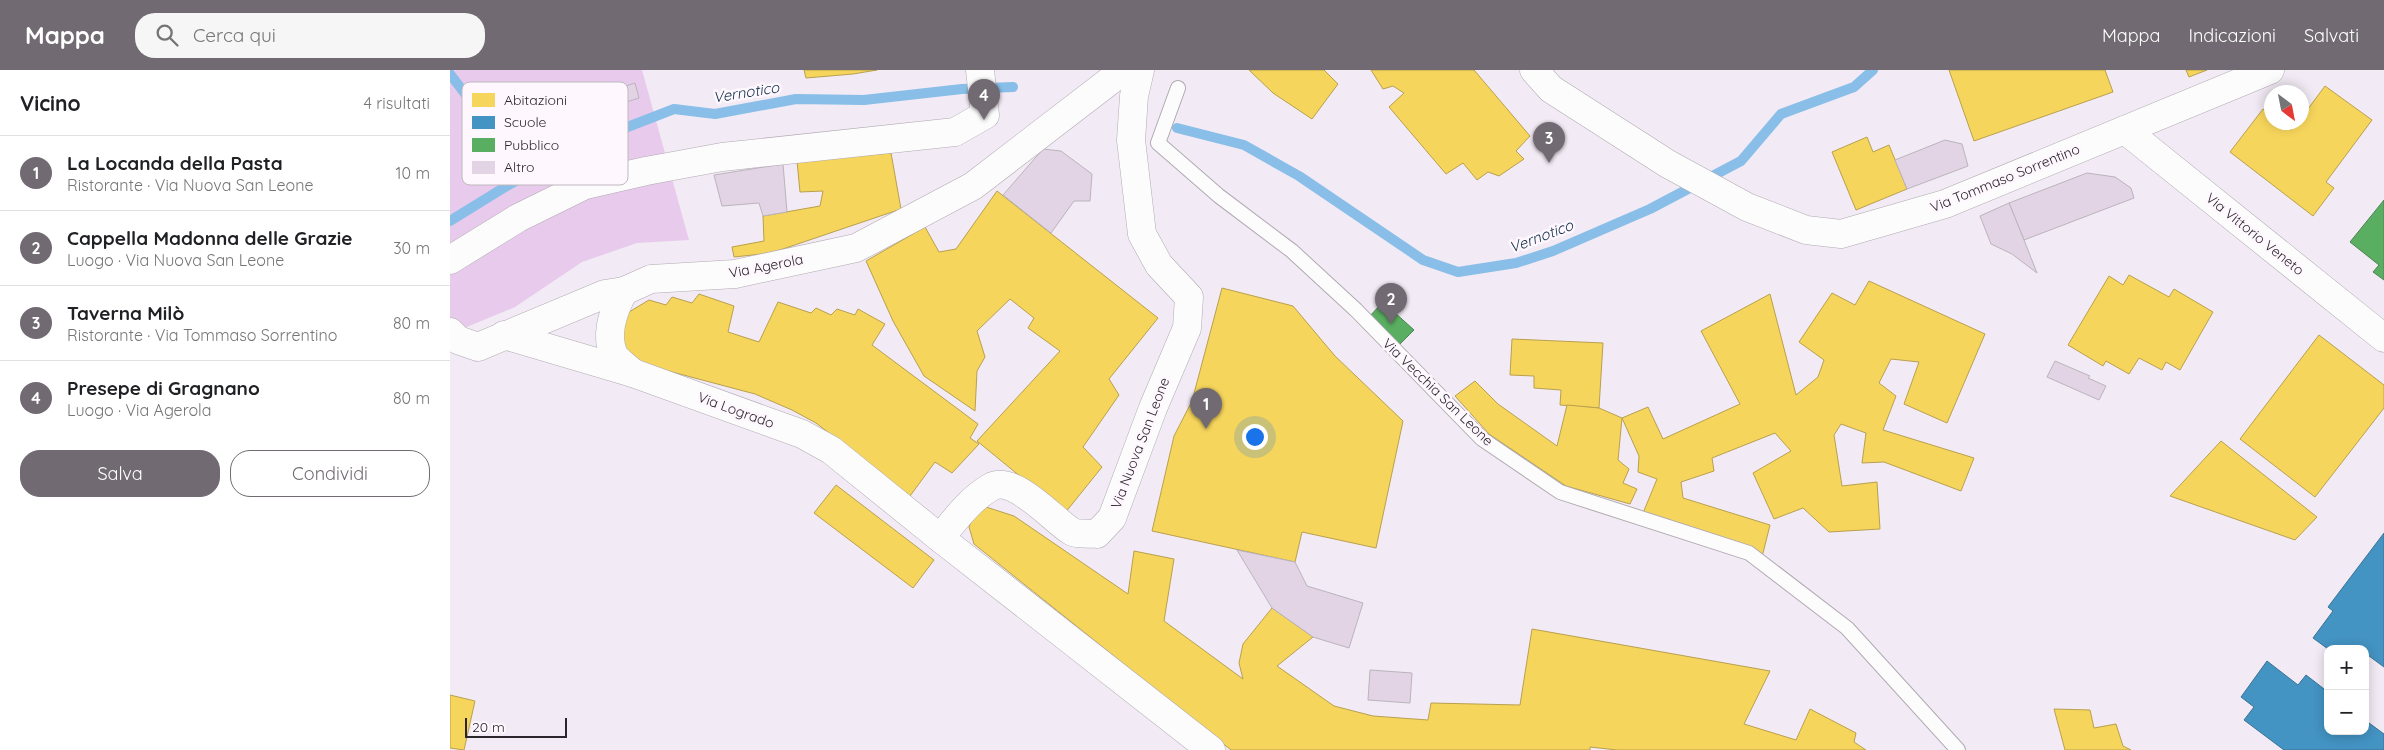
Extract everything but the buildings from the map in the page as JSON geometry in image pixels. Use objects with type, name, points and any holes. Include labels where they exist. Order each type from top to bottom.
[{"type":"street","points":[[628,175],[722,157],[956,132],[985,115],[980,70]]},
{"type":"street","name":"Via Agerola","points":[[450,332],[458,340],[478,347],[605,294],[624,291],[651,279],[735,274],[856,248],[973,186],[1124,70]]},
{"type":"street","name":"Via Nuova San Leone","points":[[940,538],[967,505],[992,486],[1006,486],[1023,492],[1073,532],[1097,534],[1112,518],[1152,408],[1187,328],[1189,297],[1159,265],[1142,234],[1131,140],[1134,96],[1140,70]]},
{"type":"street","name":"Via Tommaso Sorrentino","points":[[1534,70],[1551,88],[1668,164],[1747,207],[1806,230],[1841,234],[1945,204],[2270,70]]},
{"type":"street","name":"Via Vittorio Veneto","points":[[2125,130],[2384,338]]},
{"type":"street","points":[[450,260],[518,218],[586,185]]},
{"type":"street","points":[[624,291],[615,308],[610,327],[613,354],[633,373]]},
{"type":"street","name":"Via Logrado","points":[[504,335],[633,373],[802,434],[831,450],[940,538]]},
{"type":"street","points":[[940,538],[1211,750]]},
{"type":"lane","name":"Via Vecchia San Leone","points":[[1178,88],[1158,143],[1219,196],[1292,251],[1314,271],[1356,310],[1482,439],[1560,492],[1749,553],[1847,628],[1958,750]]},
{"type":"shaded area","points":[[450,70],[642,70],[689,240],[637,243],[582,262],[515,307],[450,334]]},
{"type":"waterway","name":"Vernotico","points":[[1177,128],[1244,145],[1299,176],[1423,260],[1458,272],[1516,263],[1553,251],[1650,209],[1741,161],[1781,114],[1854,87],[1873,70]]},
{"type":"waterway","points":[[450,74],[462,90]]},
{"type":"waterway","name":"Vernotico","points":[[628,127],[674,109],[715,114],[796,99],[864,100],[962,89],[1013,87]]},
{"type":"waterway","name":"Vernotico","points":[[450,221],[509,185]]},
{"type":"place","name":"Presepe di Gragnano","points":[[984,120]]},
{"type":"place","name":"Taverna Milò","points":[[1549,163]]},
{"type":"place","name":"Cappella Madonna delle Grazie","points":[[1391,324]]},
{"type":"place","name":"La Locanda della Pasta","points":[[1206,429]]}]
